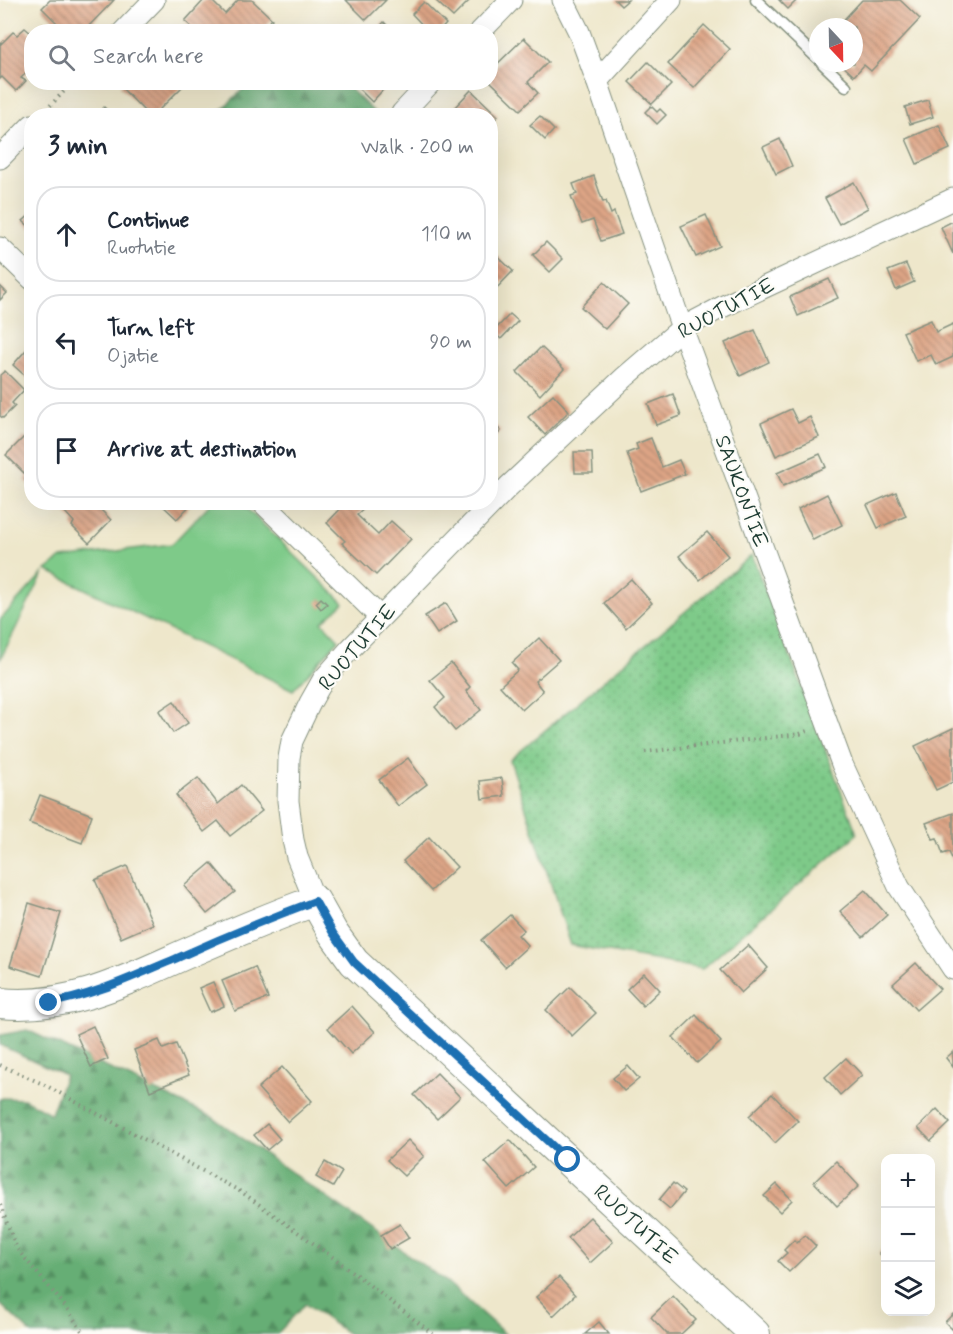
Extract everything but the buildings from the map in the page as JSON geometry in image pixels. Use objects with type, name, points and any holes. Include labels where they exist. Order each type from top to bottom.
[{"type":"street","points":[[131,24],[154,0]]},
{"type":"street","points":[[488,24],[511,0]]},
{"type":"street","name":"SAUKONTIE","points":[[563,0],[579,32],[597,81],[682,328],[842,764],[899,887],[953,969]]},
{"type":"street","points":[[597,81],[671,0]]},
{"type":"street","points":[[407,108],[424,90]]},
{"type":"street","points":[[0,158],[24,133]]},
{"type":"street","name":"RUOTUTIE","points":[[498,497],[625,377],[682,328],[724,306],[953,200]]},
{"type":"street","points":[[0,248],[24,271]]},
{"type":"street","points":[[270,510],[380,617]]},
{"type":"street","name":"RUOTUTIE","points":[[485,510],[380,617],[324,680],[301,720],[292,741],[288,769],[290,822],[297,857],[315,901],[333,933],[354,962],[755,1334]]},
{"type":"street","points":[[0,1003],[49,1003],[86,995],[259,922],[315,901]]},
{"type":"lane","points":[[756,0],[809,50]]},
{"type":"lane","points":[[831,72],[846,86]]},
{"type":"path","points":[[48,108],[65,90]]},
{"type":"path","points":[[645,752],[800,734],[827,724]]},
{"type":"path","points":[[0,1065],[43,1084],[243,1193],[339,1261],[433,1334]]},
{"type":"path","points":[[0,1205],[16,1249],[65,1306],[84,1334]]},
{"type":"green space","points":[[242,90],[351,90],[370,108],[224,108]]},
{"type":"green space","points":[[204,510],[248,510],[344,603],[322,622],[339,640],[293,690],[46,570],[62,558],[172,544]]},
{"type":"green space","points":[[752,555],[857,834],[702,969],[571,945],[510,760]]},
{"type":"green space","points":[[44,572],[0,660],[0,620]]},
{"type":"green space","points":[[27,1030],[212,1117],[447,1282],[505,1334],[348,1334],[305,1304],[277,1334],[32,1334],[0,1304],[0,1100],[2,1098],[24,1099],[51,1114],[65,1075],[0,1045],[0,1035]]},
{"type":"route","points":[[49,1003],[86,995],[259,922],[315,901],[333,933],[354,962],[568,1160]]}]
